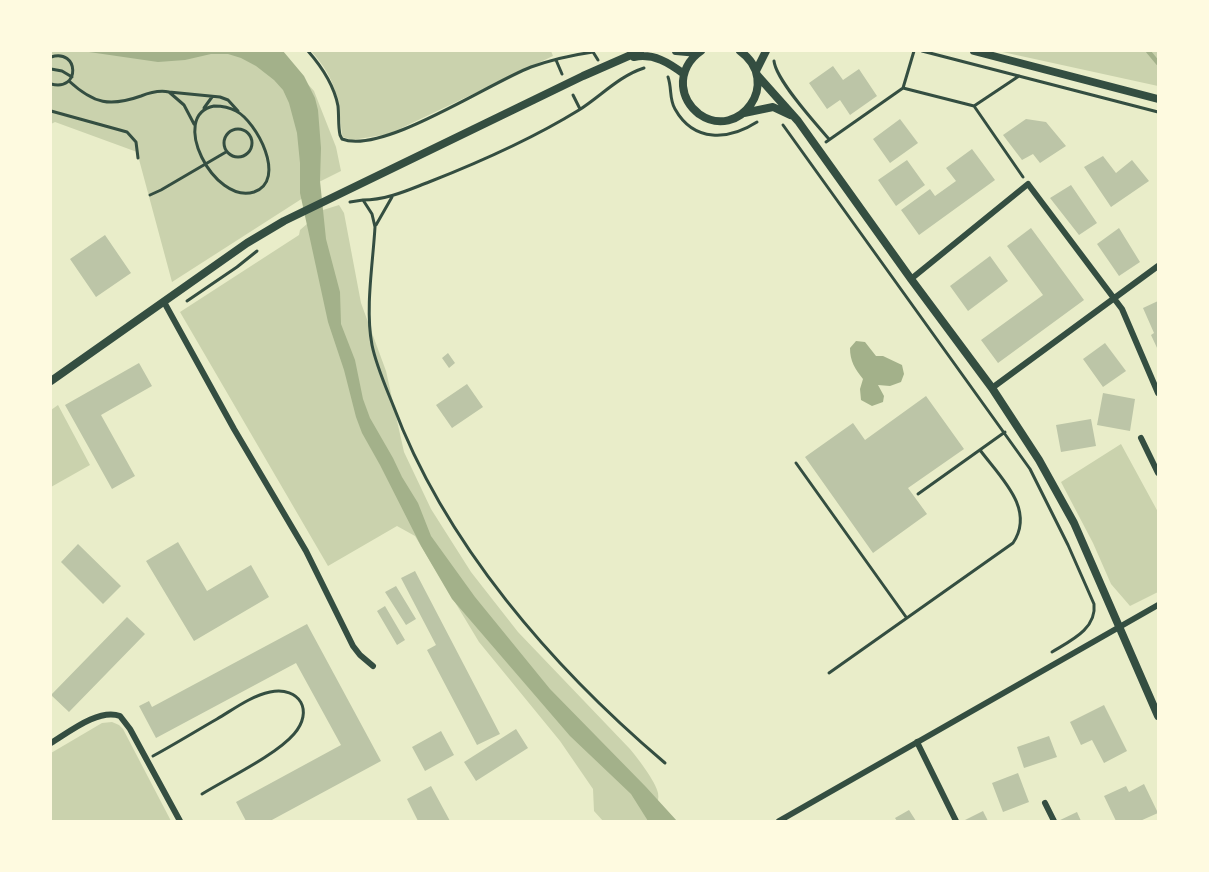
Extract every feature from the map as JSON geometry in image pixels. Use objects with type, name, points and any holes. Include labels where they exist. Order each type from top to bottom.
[{"type":"street","points":[[51,381],[247,243],[284,221],[640,51]]},
{"type":"street","points":[[677,51],[700,52]]},
{"type":"street","points":[[740,51],[751,61],[757,73],[798,121],[1016,423],[1074,523],[1158,716]]},
{"type":"street","points":[[743,113],[750,107],[756,95],[757,73],[766,51]]},
{"type":"street","points":[[974,51],[1158,99]]},
{"type":"street","points":[[700,52],[690,62],[684,74],[683,87],[691,106],[699,114],[722,121],[743,113],[776,107],[798,121]]},
{"type":"street","points":[[618,60],[641,56],[650,57],[666,62],[684,74]]},
{"type":"street","points":[[911,279],[1028,183],[1127,318],[1158,393]]},
{"type":"street","points":[[992,388],[1158,266]]},
{"type":"street","points":[[164,302],[234,429],[306,550],[353,646],[373,666]]},
{"type":"street","points":[[1141,438],[1158,473]]},
{"type":"street","points":[[779,821],[1158,605]]},
{"type":"street","points":[[51,743],[99,716],[113,714],[120,716],[127,724],[180,821]]},
{"type":"street","points":[[917,742],[956,821]]},
{"type":"street","points":[[1045,803],[1054,821]]},
{"type":"path","points":[[308,51],[318,62],[332,86],[338,107],[342,139],[351,142],[390,136],[531,67],[593,52]]},
{"type":"path","points":[[817,148],[903,88],[914,51]]},
{"type":"path","points":[[922,51],[1158,112]]},
{"type":"path","points":[[51,57],[61,55],[70,60],[73,69],[70,79],[61,86],[51,84]]},
{"type":"path","points":[[774,56],[775,67],[781,79],[829,140]]},
{"type":"path","points":[[556,60],[562,74]]},
{"type":"path","points":[[351,202],[394,196],[456,171],[556,124],[600,97],[622,77],[641,69],[652,68]]},
{"type":"path","points":[[51,69],[62,71],[92,98],[105,102],[125,101],[157,91],[169,92],[214,96],[228,100],[257,134],[269,160],[266,180],[258,190],[245,193],[227,188],[219,181],[206,164],[196,144],[195,126],[184,105],[169,92]]},
{"type":"path","points":[[974,106],[1018,76]]},
{"type":"path","points":[[903,88],[974,106],[1028,183]]},
{"type":"path","points":[[573,95],[580,109]]},
{"type":"path","points":[[195,126],[206,103],[214,96]]},
{"type":"path","points":[[202,111],[218,106],[231,108],[241,114]]},
{"type":"path","points":[[51,111],[127,132],[137,144],[138,158]]},
{"type":"path","points":[[243,129],[251,138],[251,148],[244,156],[234,156],[226,152],[223,140],[231,130],[243,129]]},
{"type":"path","points":[[251,138],[257,134]]},
{"type":"path","points":[[150,195],[226,152]]},
{"type":"path","points":[[805,157],[1030,468],[1068,545],[1094,604],[1095,612],[1090,625],[1078,636],[1048,654]]},
{"type":"path","points":[[375,227],[394,196]]},
{"type":"path","points":[[363,200],[372,214],[375,227],[370,308],[372,346],[415,458],[465,544],[540,640],[583,689],[665,763]]},
{"type":"path","points":[[918,494],[1016,423]]},
{"type":"path","points":[[829,673],[1013,543],[1022,522],[1018,503],[980,450]]},
{"type":"path","points":[[796,463],[906,617]]},
{"type":"path","points":[[146,759],[258,695],[286,691],[297,697],[304,712],[300,725],[290,738],[202,794]]},
{"type":"shaded area","points":[[51,51],[278,51],[314,91],[336,147],[341,171],[303,190],[303,198],[172,282],[137,152],[55,122],[51,124]]},
{"type":"shaded area","points":[[82,51],[283,51],[304,76],[318,110],[321,148],[320,181],[326,239],[340,292],[341,324],[355,360],[363,399],[370,418],[418,503],[431,536],[475,597],[550,689],[677,821],[648,821],[631,794],[570,736],[452,599],[421,546],[362,433],[356,417],[328,322],[300,193],[297,133],[283,90],[256,66],[228,54],[211,54],[185,60],[158,62]]},
{"type":"shaded area","points":[[311,51],[551,51],[553,56],[389,134],[352,140],[343,137],[335,90],[320,61]]},
{"type":"shaded area","points":[[998,51],[1158,51],[1158,86]]},
{"type":"shaded area","points":[[339,205],[344,213],[361,303],[386,371],[404,452],[431,509],[471,572],[518,632],[629,748],[646,770],[658,793],[656,808],[649,821],[603,821],[594,811],[593,789],[560,741],[479,642],[415,536],[397,526],[328,566],[180,312],[299,235],[300,230],[323,210]]},
{"type":"shaded area","points":[[856,341],[865,342],[876,356],[883,356],[902,365],[904,374],[901,382],[890,386],[878,385],[884,396],[883,402],[872,406],[861,400],[860,389],[863,379],[850,353],[850,348]]},
{"type":"shaded area","points":[[58,405],[90,465],[51,487],[51,410]]},
{"type":"shaded area","points":[[1121,444],[1158,512],[1158,592],[1130,606],[1111,584],[1093,543],[1061,482]]},
{"type":"shaded area","points":[[112,722],[123,729],[171,821],[51,821],[51,753],[102,723]]},
{"type":"building","points":[[833,66],[843,80],[859,69],[877,96],[850,115],[840,100],[827,109],[809,83]]},
{"type":"building","points":[[900,119],[918,143],[890,163],[873,139]]},
{"type":"building","points":[[1026,119],[1046,122],[1066,146],[1040,163],[1033,154],[1022,160],[1003,135]]},
{"type":"building","points":[[972,149],[995,180],[919,235],[901,210],[930,189],[935,196],[956,181],[946,168]]},
{"type":"building","points":[[1103,156],[1116,173],[1132,160],[1149,181],[1111,207],[1084,167]]},
{"type":"building","points":[[907,160],[925,185],[896,206],[878,180]]},
{"type":"building","points":[[1071,185],[1097,223],[1079,235],[1050,198]]},
{"type":"building","points":[[1031,228],[1084,300],[998,363],[981,340],[1043,295],[1007,246]]},
{"type":"building","points":[[1119,228],[1140,262],[1119,276],[1097,244]]},
{"type":"building","points":[[105,235],[131,273],[96,297],[70,259]]},
{"type":"building","points":[[990,256],[1008,281],[968,311],[950,286]]},
{"type":"building","points":[[1158,301],[1158,350],[1151,335],[1154,333],[1143,308]]},
{"type":"building","points":[[1105,343],[1126,371],[1103,387],[1083,359]]},
{"type":"building","points":[[448,353],[455,363],[449,368],[442,358]]},
{"type":"building","points":[[139,363],[152,386],[101,415],[135,476],[112,489],[65,405]]},
{"type":"building","points":[[467,384],[483,407],[452,428],[436,405]]},
{"type":"building","points":[[1103,393],[1135,399],[1130,431],[1097,425]]},
{"type":"building","points":[[926,396],[964,449],[908,488],[927,514],[873,553],[805,457],[853,423],[865,440]]},
{"type":"building","points":[[1091,419],[1096,446],[1061,452],[1056,425]]},
{"type":"building","points":[[178,542],[207,591],[251,565],[269,597],[194,641],[146,561]]},
{"type":"building","points":[[78,544],[121,586],[103,604],[61,562]]},
{"type":"building","points":[[415,571],[500,734],[477,745],[427,650],[436,645],[401,578]]},
{"type":"building","points":[[396,586],[416,619],[406,625],[385,592]]},
{"type":"building","points":[[385,606],[405,640],[397,645],[377,611]]},
{"type":"building","points":[[127,617],[145,634],[69,712],[51,695]]},
{"type":"building","points":[[307,624],[381,761],[270,821],[246,821],[236,802],[341,745],[296,663],[156,738],[139,706],[149,701],[152,707]]},
{"type":"building","points":[[1104,705],[1127,751],[1104,763],[1092,740],[1081,745],[1070,722]]},
{"type":"building","points":[[516,729],[528,748],[476,781],[464,762]]},
{"type":"building","points":[[441,731],[454,755],[425,771],[412,747]]},
{"type":"building","points":[[1049,736],[1057,757],[1024,768],[1017,747]]},
{"type":"building","points":[[1018,773],[1029,802],[1003,812],[992,783]]},
{"type":"building","points":[[1144,784],[1158,813],[1140,821],[1116,821],[1104,796],[1126,786],[1129,792]]},
{"type":"building","points":[[431,786],[450,821],[418,821],[407,799]]},
{"type":"building","points":[[909,810],[916,821],[897,821],[895,818]]},
{"type":"building","points":[[983,811],[988,821],[963,821]]},
{"type":"building","points":[[1077,812],[1081,821],[1058,821]]},
{"type":"waterway","points":[[1148,51],[1158,63]]}]
